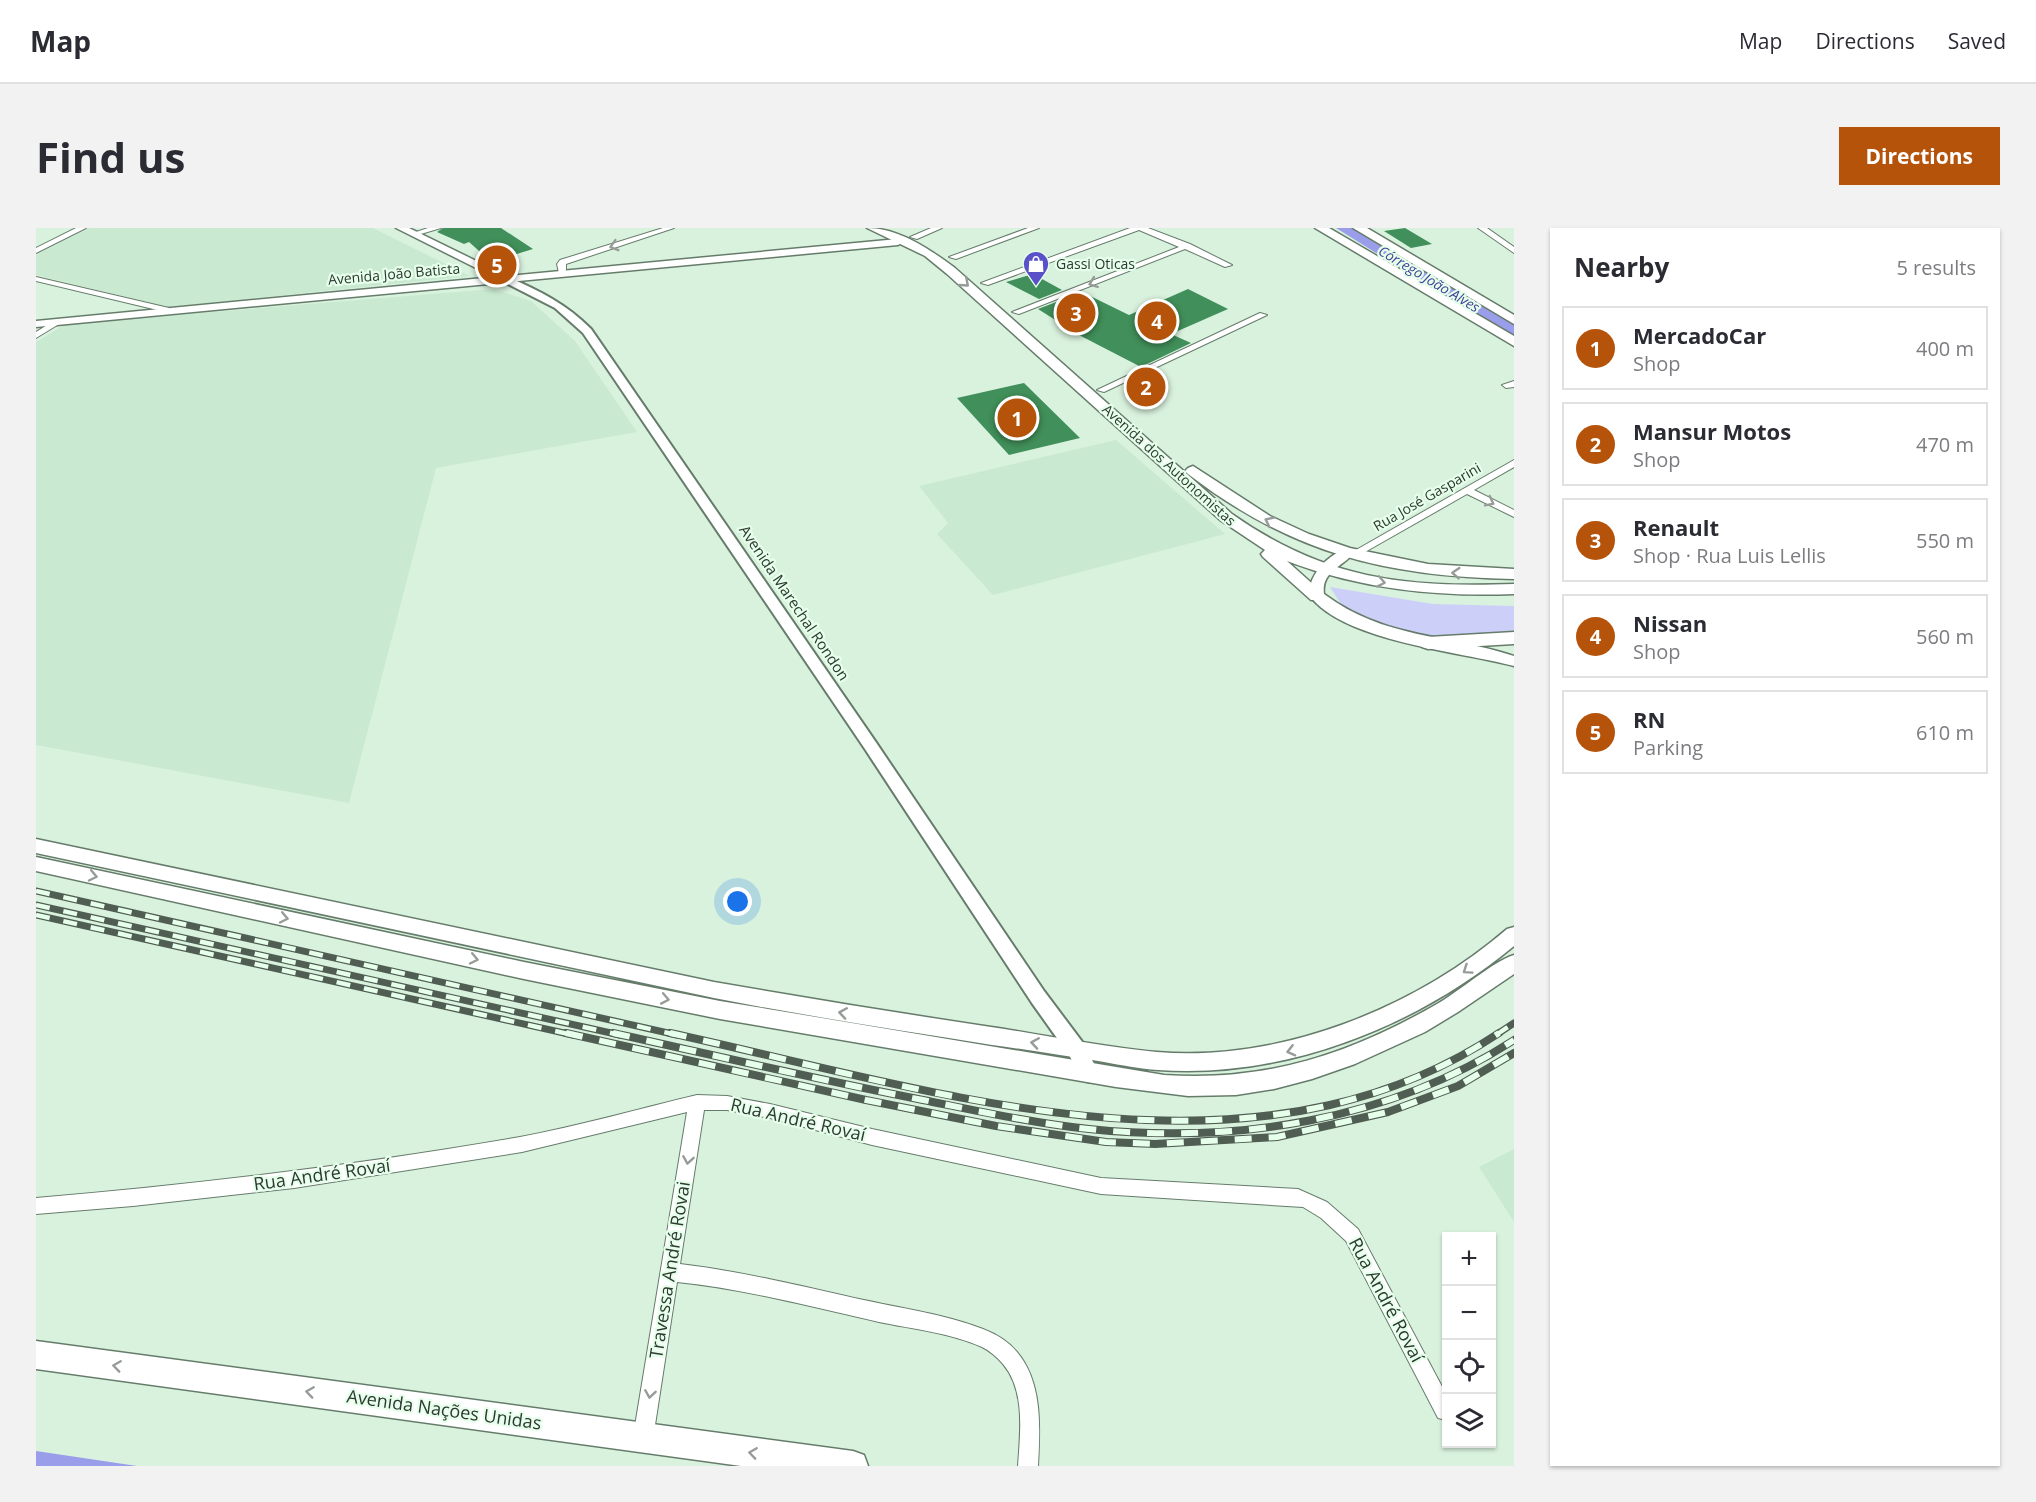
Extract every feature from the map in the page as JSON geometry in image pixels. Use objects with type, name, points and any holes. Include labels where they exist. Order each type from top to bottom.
[{"type":"main road","name":"Avenida Marechal Rondon","points":[[401,228],[503,278]]},
{"type":"main road","name":"Avenida dos Autonomistas","points":[[873,228],[896,235],[914,237],[953,257],[985,283],[1101,390],[1227,497],[1273,523],[1350,554],[1415,568],[1451,573],[1514,574]]},
{"type":"main road","points":[[1321,228],[1514,342]]},
{"type":"main road","points":[[1359,228],[1514,320]]},
{"type":"main road","name":"Avenida João Batista","points":[[36,324],[563,273],[896,235]]},
{"type":"main road","name":"Avenida dos Autonomistas","points":[[896,235],[929,254],[951,271],[1239,528],[1260,541],[1323,571],[1398,586],[1465,590],[1514,589]]},
{"type":"main road","points":[[896,235],[938,248]]},
{"type":"main road","points":[[1239,528],[1317,596],[1349,619],[1428,643],[1492,654],[1514,661]]},
{"type":"main road","points":[[1317,596],[1316,586],[1323,571],[1350,554]]},
{"type":"main road","points":[[1428,643],[1514,638]]},
{"type":"main road","points":[[36,846],[714,990],[824,1010],[1157,1061],[1197,1062],[1244,1059],[1317,1044],[1369,1025],[1415,1002],[1468,969],[1514,934]]},
{"type":"main road","points":[[36,864],[657,997],[819,1028],[1089,1073],[1206,1086],[1236,1085],[1312,1070],[1382,1044],[1457,1004],[1514,963]]},
{"type":"main road","name":"Avenida Nações Unidas","points":[[36,1355],[853,1466]]},
{"type":"street","points":[[36,251],[82,228]]},
{"type":"street","points":[[414,234],[437,228]]},
{"type":"street","points":[[563,273],[561,264],[563,262],[670,228]]},
{"type":"street","points":[[914,237],[938,228]]},
{"type":"street","points":[[953,257],[1035,228]]},
{"type":"street","points":[[985,283],[1137,228]]},
{"type":"street","points":[[1142,228],[1228,265]]},
{"type":"street","points":[[1482,228],[1514,251]]},
{"type":"street","points":[[1016,312],[1187,246]]},
{"type":"street","name":"Avenida Marechal Rondon","points":[[503,278],[556,303],[587,332],[723,528],[1038,997],[1076,1049],[1089,1073]]},
{"type":"street","points":[[36,279],[166,310]]},
{"type":"street","points":[[1101,390],[1263,315]]},
{"type":"street","points":[[36,335],[60,321]]},
{"type":"street","name":"Rua José Gasparini","points":[[1350,554],[1514,463]]},
{"type":"street","points":[[1467,490],[1514,514]]},
{"type":"street","name":"Rua André Rovaí","points":[[36,1206],[156,1196],[294,1180],[522,1144],[698,1102],[727,1103],[1101,1186],[1306,1199],[1338,1220],[1360,1248],[1442,1405]]},
{"type":"street","name":"Travessa André Rovai","points":[[643,1438],[698,1102]]},
{"type":"street","points":[[670,1272],[711,1276],[864,1309],[961,1331],[999,1346],[1022,1379],[1027,1395],[1030,1421],[1028,1466]]},
{"type":"shaded area","points":[[90,228],[373,228],[470,276],[168,307],[36,275],[36,255]]},
{"type":"shaded area","points":[[493,289],[531,301],[575,341],[637,432],[436,468],[349,803],[36,745],[36,342],[66,324]]},
{"type":"shaded area","points":[[1116,440],[1225,534],[993,595],[937,534],[948,523],[919,486]]},
{"type":"shaded area","points":[[1330,587],[1433,604],[1514,606],[1514,632],[1459,638],[1410,633],[1360,616],[1342,606]]},
{"type":"shaded area","points":[[1514,1149],[1514,1222],[1479,1167]]},
{"type":"water","points":[[36,1451],[137,1466],[36,1466]]},
{"type":"building","points":[[443,228],[501,228],[533,249],[497,260],[487,258],[469,242],[464,244],[437,232]]},
{"type":"building","points":[[1405,228],[1432,244],[1411,248],[1384,231]]},
{"type":"building","name":"Gassi Oticas","points":[[1033,274],[1062,290],[1039,299],[1006,282]]},
{"type":"building","points":[[1188,289],[1228,309],[1171,334],[1191,343],[1141,367],[1079,335],[1038,309],[1082,292],[1129,315]]},
{"type":"building","points":[[1146,376],[1168,387],[1145,398],[1123,387]]},
{"type":"building","points":[[1024,383],[1080,438],[1009,455],[957,398]]},
{"type":"waterway","name":"Córrego João Alves","points":[[1344,228],[1514,331]]},
{"type":"railway","points":[[36,891],[677,1035]]},
{"type":"railway","points":[[36,905],[620,1035]]},
{"type":"railway","points":[[36,915],[573,1035]]},
{"type":"railway","points":[[1499,1033],[1514,1023]]},
{"type":"railway","points":[[566,1033],[866,1100],[996,1126],[1106,1142],[1155,1144],[1277,1137],[1388,1112],[1458,1086],[1514,1053]]},
{"type":"railway","points":[[613,1033],[1006,1116],[1089,1129],[1144,1133],[1199,1133],[1255,1129],[1363,1108],[1415,1090],[1466,1068],[1514,1040]]},
{"type":"railway","points":[[670,1033],[983,1102],[1090,1116],[1197,1121],[1302,1111],[1403,1083],[1499,1033]]},
{"type":"place","name":"RN","points":[[497,265]]},
{"type":"place","name":"Gassi Oticas","points":[[1036,287]]},
{"type":"place","name":"Renault","points":[[1076,313]]},
{"type":"place","name":"Nissan","points":[[1157,321]]},
{"type":"place","name":"Mansur Motos","points":[[1146,387]]},
{"type":"place","name":"MercadoCar","points":[[1017,418]]}]
